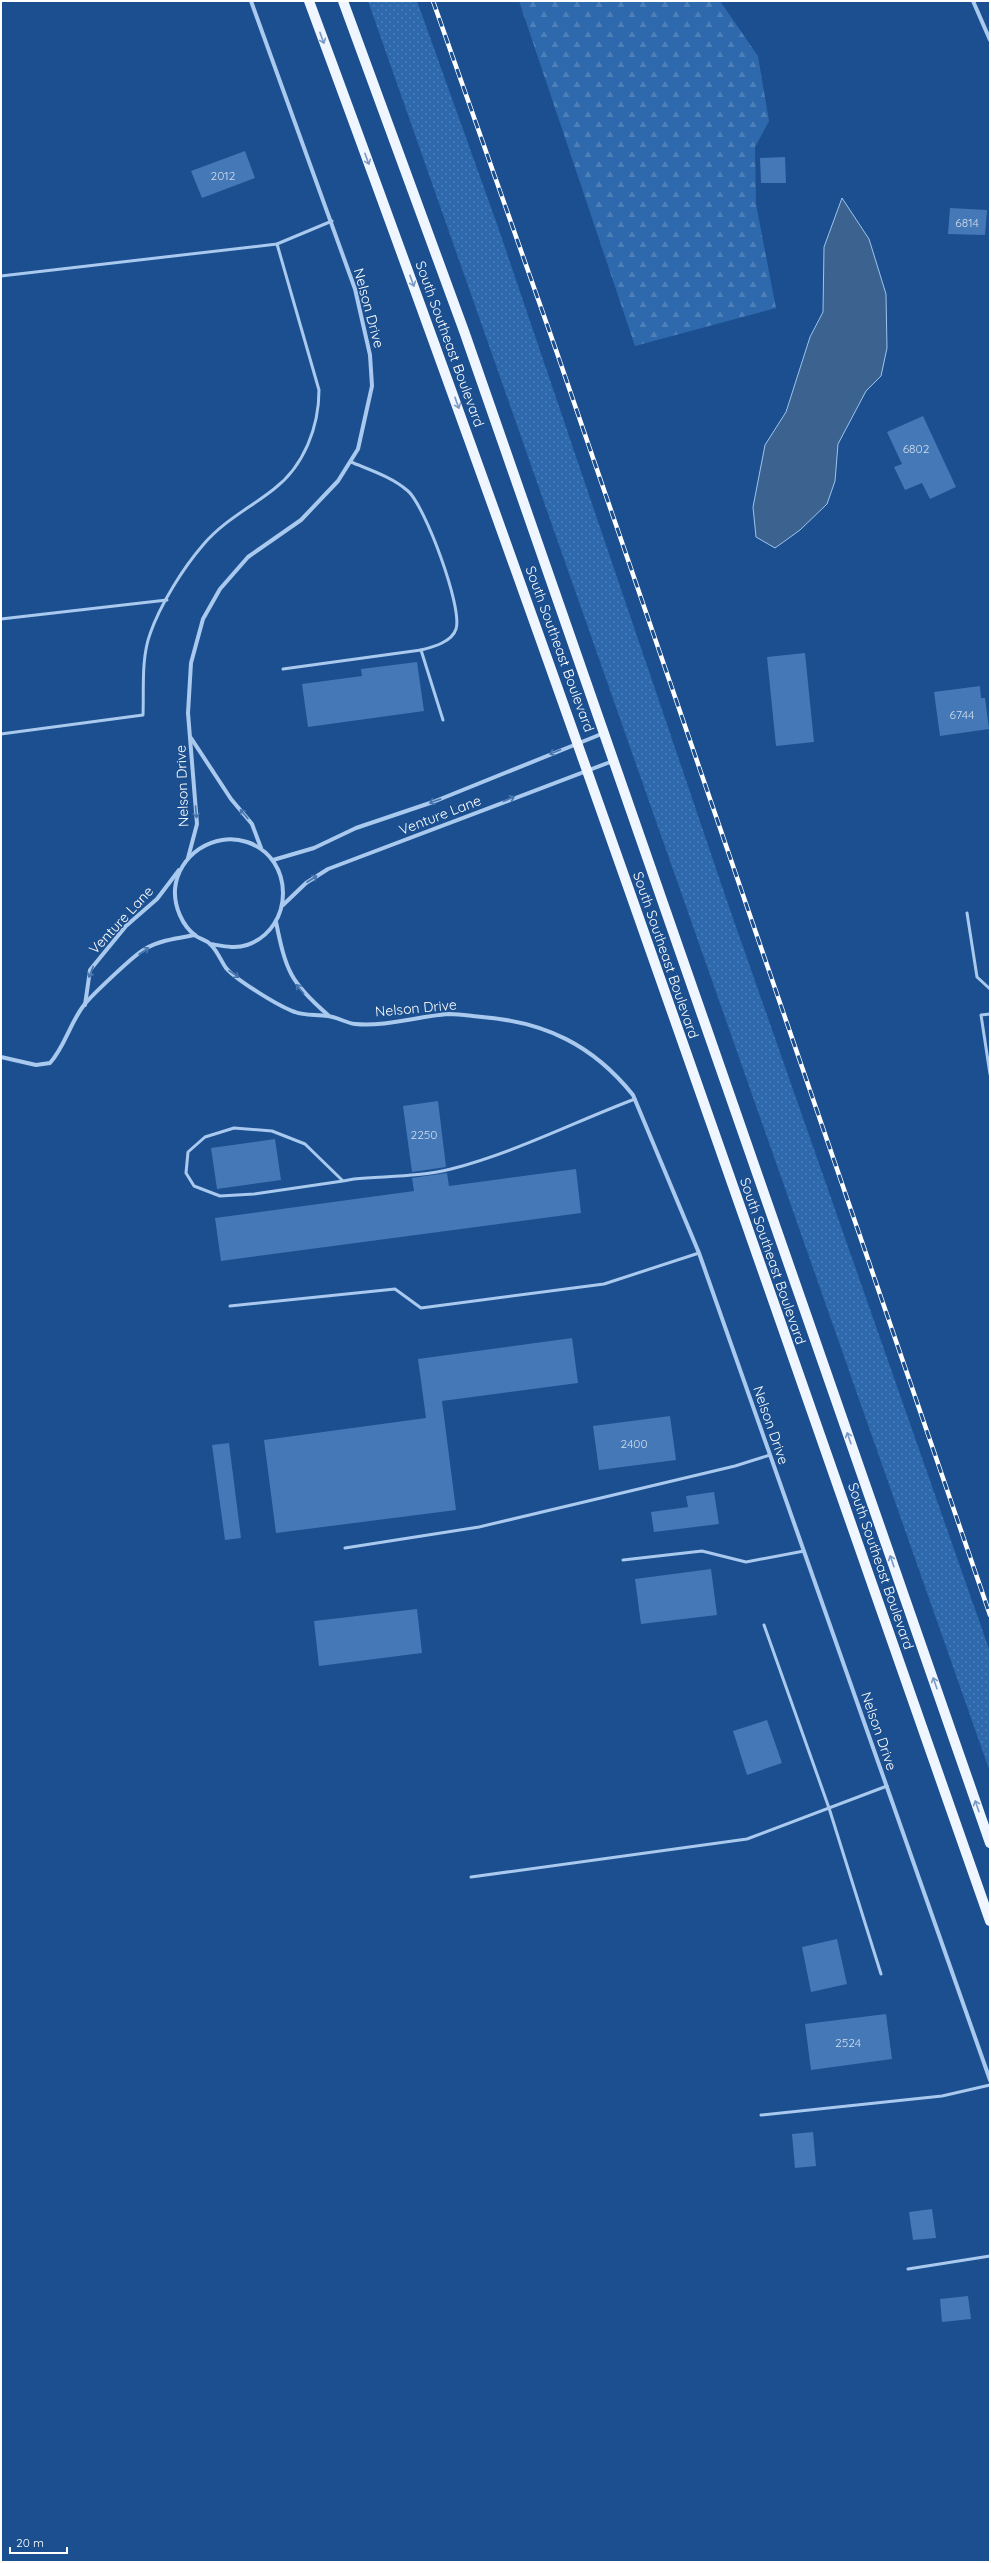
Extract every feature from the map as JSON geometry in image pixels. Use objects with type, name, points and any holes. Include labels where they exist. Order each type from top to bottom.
[{"type":"main road","name":"South Southeast Boulevard","points":[[308,1],[435,343],[579,743],[990,1921]]},
{"type":"main road","name":"South Southeast Boulevard","points":[[343,1],[464,332],[605,733],[990,1843]]},
{"type":"street","name":"Nelson Drive","points":[[188,857],[197,824],[188,713],[190,663],[196,637],[210,604],[248,557],[301,520],[330,492],[351,462],[362,435],[371,393],[370,355],[364,323],[332,221],[251,1]]},
{"type":"street","points":[[972,1],[990,40]]},
{"type":"street","name":"Venture Lane","points":[[273,860],[314,848],[376,820],[433,802],[605,733]]},
{"type":"street","name":"Nelson Drive","points":[[191,737],[231,799],[252,824],[261,848]]},
{"type":"street","name":"Venture Lane","points":[[283,905],[306,882],[328,869],[459,821],[532,790],[614,760]]},
{"type":"street","points":[[231,839],[246,841],[261,848],[273,860],[281,874],[284,889],[283,905],[276,922],[263,936],[247,945],[228,948],[210,944],[195,935],[184,923],[177,907],[175,889],[179,872],[188,857],[200,847],[215,841],[231,839]]},
{"type":"street","name":"Venture Lane","points":[[84,1005],[90,970],[126,926],[157,899],[188,857]]},
{"type":"street","name":"Nelson Drive","points":[[276,922],[285,964],[307,997],[328,1016]]},
{"type":"street","name":"Venture Lane","points":[[1,1057],[36,1066],[50,1063],[60,1052],[69,1031],[84,1005],[144,949],[168,940],[195,935]]},
{"type":"street","name":"Nelson Drive","points":[[210,944],[227,970],[266,997],[296,1013],[328,1016],[355,1024],[452,1014],[529,1023],[563,1036],[590,1053],[616,1073],[635,1099],[699,1253],[990,2080]]},
{"type":"lane","points":[[1,276],[277,244],[332,221]]},
{"type":"lane","points":[[1,734],[143,715],[146,656],[150,634],[185,568],[203,545],[228,519],[275,489],[295,466],[313,436],[319,412],[319,390],[277,244]]},
{"type":"lane","points":[[282,669],[421,650],[448,639],[456,629],[458,612],[436,540],[418,502],[408,491],[384,476],[351,462]]},
{"type":"lane","points":[[1,619],[167,600]]},
{"type":"lane","points":[[421,650],[443,720]]},
{"type":"lane","points":[[967,913],[977,977],[990,990]]},
{"type":"lane","points":[[990,1014],[981,1015],[990,1074]]},
{"type":"lane","points":[[343,1181],[305,1144],[272,1132],[234,1128],[205,1137],[188,1152],[186,1173],[194,1186],[220,1196],[254,1194],[343,1181],[450,1169],[539,1139],[578,1121],[635,1099]]},
{"type":"lane","points":[[230,1306],[395,1289],[421,1308],[604,1284],[699,1253]]},
{"type":"lane","points":[[345,1548],[479,1527],[728,1468],[770,1455]]},
{"type":"lane","points":[[623,1560],[702,1551],[746,1562],[804,1551]]},
{"type":"lane","points":[[764,1625],[829,1808],[881,1974]]},
{"type":"lane","points":[[471,1877],[746,1839],[887,1786]]},
{"type":"lane","points":[[762,2115],[942,2096],[990,2085]]},
{"type":"lane","points":[[908,2269],[990,2256]]},
{"type":"green space","points":[[368,1],[417,1],[498,227],[727,901],[990,1652],[990,1772]]},
{"type":"green space","points":[[519,1],[720,1],[758,56],[769,121],[755,147],[756,204],[776,308],[635,346]]},
{"type":"shaded area","points":[[842,198],[869,239],[886,294],[887,348],[881,376],[866,391],[838,444],[835,481],[827,504],[800,530],[775,548],[756,537],[753,507],[765,445],[786,412],[810,337],[823,312],[824,247]]},
{"type":"building","points":[[245,151],[255,178],[202,198],[191,171]]},
{"type":"building","points":[[785,157],[786,183],[761,183],[760,158]]},
{"type":"building","points":[[950,208],[987,210],[985,235],[948,234]]},
{"type":"building","points":[[923,416],[956,487],[930,499],[922,483],[905,490],[894,467],[902,464],[887,432]]},
{"type":"building","points":[[805,653],[814,742],[776,746],[767,657]]},
{"type":"building","points":[[417,662],[424,711],[308,727],[302,684],[362,676],[361,669]]},
{"type":"building","points":[[980,686],[981,698],[985,698],[989,729],[940,736],[934,692]]},
{"type":"building","points":[[438,1101],[446,1167],[412,1172],[403,1106]]},
{"type":"building","points":[[275,1139],[281,1180],[217,1189],[211,1148]]},
{"type":"building","points":[[576,1169],[581,1213],[221,1261],[215,1218],[414,1191],[412,1178],[447,1173],[449,1186]]},
{"type":"building","points":[[572,1338],[578,1383],[442,1401],[456,1510],[276,1533],[264,1440],[426,1418],[418,1359]]},
{"type":"building","points":[[670,1416],[676,1460],[599,1470],[593,1426]]},
{"type":"building","points":[[229,1443],[241,1538],[225,1540],[212,1445]]},
{"type":"building","points":[[714,1492],[719,1524],[654,1532],[651,1512],[688,1507],[686,1496]]},
{"type":"building","points":[[711,1569],[717,1615],[641,1624],[635,1579]]},
{"type":"building","points":[[417,1609],[422,1653],[319,1666],[314,1621]]},
{"type":"building","points":[[767,1720],[782,1763],[747,1775],[733,1731]]},
{"type":"building","points":[[837,1939],[847,1984],[811,1992],[802,1947]]},
{"type":"building","points":[[886,2014],[892,2059],[811,2070],[805,2024]]},
{"type":"building","points":[[813,2132],[816,2166],[795,2168],[792,2134]]},
{"type":"building","points":[[932,2209],[936,2238],[913,2240],[909,2212]]},
{"type":"building","points":[[968,2296],[971,2319],[942,2322],[940,2299]]},
{"type":"railway","points":[[433,1],[556,350],[990,1615]]}]
